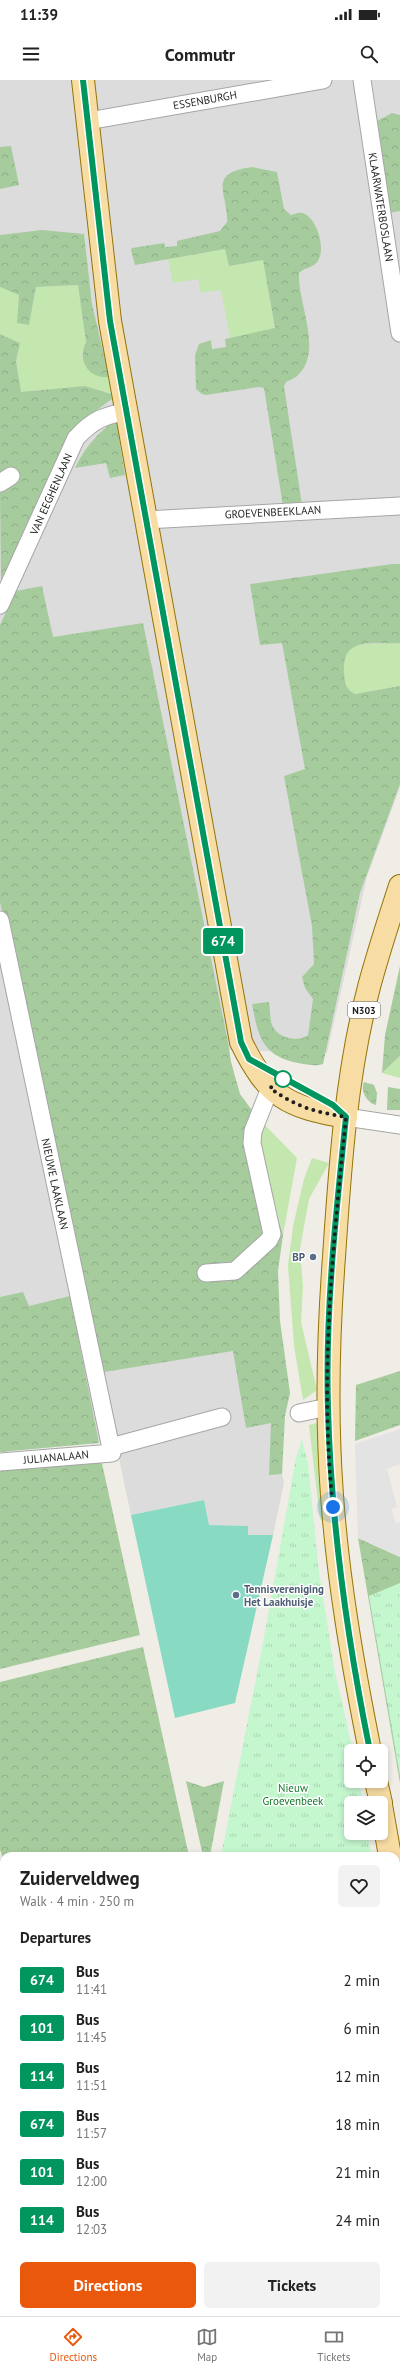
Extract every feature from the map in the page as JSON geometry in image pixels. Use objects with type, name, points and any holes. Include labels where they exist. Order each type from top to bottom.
[{"type":"main road","points":[[83,80],[110,321],[128,411],[146,520],[241,1042],[257,1074],[270,1088],[288,1101],[308,1110],[346,1117]]},
{"type":"main road","name":"N303","points":[[369,1744],[353,1665],[339,1566],[332,1495],[328,1407],[328,1334],[339,1179],[354,1064],[369,988],[400,886]]},
{"type":"main road","points":[[387,1840],[389,1852]]},
{"type":"street","name":"ESSENBURGH","points":[[88,121],[323,80]]},
{"type":"street","name":"KLAARWATERBOSLAAN","points":[[362,80],[400,334]]},
{"type":"street","name":"VAN EEGHENLAAN","points":[[2,595],[76,438],[89,424],[98,418],[128,411]]},
{"type":"street","name":"GROEVENBEEKLAAN","points":[[146,520],[400,506]]},
{"type":"street","name":"NIEUWE LAAKLAAN","points":[[0,920],[111,1450]]},
{"type":"street","points":[[206,1273],[235,1271],[269,1240],[272,1234],[252,1143],[253,1131],[270,1088]]},
{"type":"street","points":[[346,1117],[400,1125]]},
{"type":"street","points":[[300,1413],[328,1407]]},
{"type":"street","points":[[111,1450],[222,1418]]},
{"type":"street","name":"JULIANALAAN","points":[[0,1462],[111,1450]]},
{"type":"shaded area","points":[[0,80],[400,80],[400,787],[367,877],[327,1053],[226,1050],[253,1324],[284,1483],[273,1535],[248,1535],[248,1526],[209,1525],[204,1500],[131,1515],[115,1440],[0,1452]]},
{"type":"shaded area","points":[[400,1429],[400,1464],[387,1469],[397,1507],[391,1509],[396,1523],[400,1522],[400,1557],[358,1538],[355,1444]]},
{"type":"green space","points":[[392,113],[400,115],[400,211],[389,213],[375,122]]},
{"type":"green space","points":[[11,146],[19,185],[0,189],[0,147]]},
{"type":"green space","points":[[252,167],[277,172],[284,209],[291,215],[303,213],[308,216],[316,227],[320,240],[321,254],[319,259],[315,264],[299,273],[299,284],[309,339],[309,352],[306,364],[299,374],[295,378],[286,382],[284,386],[302,505],[283,506],[264,388],[259,387],[206,395],[202,394],[196,389],[195,355],[199,344],[211,340],[212,349],[226,347],[225,339],[275,328],[263,260],[229,266],[225,249],[135,265],[131,250],[132,248],[164,243],[165,247],[177,246],[177,241],[220,231],[227,222],[223,193],[224,179],[229,174],[238,170]]},
{"type":"green space","points":[[42,230],[84,234],[92,304],[109,377],[102,377],[90,372],[84,362],[83,355],[86,342],[78,285],[36,287],[29,325],[17,323],[19,295],[0,287],[0,235]]},
{"type":"green space","points":[[226,249],[229,266],[263,260],[275,329],[230,338],[221,290],[201,293],[198,279],[173,283],[168,259]]},
{"type":"green space","points":[[78,285],[86,342],[82,354],[83,360],[109,377],[111,394],[85,386],[21,392],[16,361],[20,343],[0,334],[0,287],[19,295],[17,323],[29,324],[36,287]]},
{"type":"green space","points":[[0,334],[20,343],[16,361],[21,392],[85,386],[111,394],[112,399],[86,418],[65,448],[1,580],[0,493],[16,483],[7,469],[0,473]]},
{"type":"green space","points":[[116,419],[125,475],[110,478],[106,463],[75,468],[92,441]]},
{"type":"green space","points":[[400,564],[400,643],[369,643],[360,644],[353,647],[348,653],[345,661],[344,673],[347,688],[355,694],[400,686],[400,784],[360,893],[323,1064],[314,1065],[298,1063],[286,1060],[269,1050],[260,1035],[252,1004],[269,1002],[272,1025],[278,1033],[283,1036],[299,1039],[308,1035],[313,999],[305,988],[302,977],[314,964],[312,926],[284,776],[305,769],[282,643],[260,645],[250,584]]},
{"type":"green space","points":[[42,586],[53,637],[143,623],[231,1062],[240,1094],[254,1113],[267,1229],[240,1260],[230,1263],[202,1265],[204,1275],[235,1273],[278,1231],[277,1214],[283,1235],[278,1271],[280,1321],[290,1393],[285,1416],[282,1474],[269,1475],[271,1423],[246,1428],[233,1351],[98,1373],[0,902],[0,625],[16,591]]},
{"type":"green space","points":[[400,643],[400,686],[355,694],[350,690],[346,684],[343,670],[346,655],[350,649],[355,645]]},
{"type":"green space","points":[[400,966],[400,1056],[382,1073],[385,1035]]},
{"type":"green space","points":[[400,1056],[400,1078],[382,1073]]},
{"type":"green space","points":[[364,1082],[374,1085],[377,1093],[376,1105],[370,1102],[365,1096],[363,1089]]},
{"type":"green space","points":[[388,1087],[400,1089],[400,1110],[387,1110]]},
{"type":"green space","points":[[263,1123],[297,1158],[283,1235],[261,1151],[260,1142]]},
{"type":"green space","points":[[312,1158],[329,1163],[309,1199],[300,1249],[303,1287],[301,1322],[317,1390],[303,1400],[294,1346],[288,1266],[293,1226],[304,1179]]},
{"type":"green space","points":[[23,1292],[29,1306],[70,1296],[99,1443],[0,1452],[0,1297]]},
{"type":"green space","points":[[400,1371],[400,1425],[355,1441],[356,1385]]},
{"type":"green space","points":[[320,1422],[328,1528],[320,1519],[309,1425]]},
{"type":"green space","name":"Nieuw Groevenbeek","points":[[302,1439],[308,1464],[319,1572],[335,1672],[351,1744],[344,1744],[344,1788],[360,1788],[362,1796],[344,1796],[344,1840],[369,1840],[371,1852],[222,1852],[263,1643],[296,1458]]},
{"type":"green space","points":[[101,1459],[140,1635],[0,1669],[0,1468]]},
{"type":"green space","points":[[204,1500],[209,1525],[248,1526],[248,1535],[273,1535],[235,1703],[175,1718],[131,1515]]},
{"type":"green space","points":[[358,1538],[400,1557],[400,1783]]},
{"type":"green space","points":[[400,1583],[400,1776],[369,1596]]},
{"type":"green space","points":[[143,1647],[188,1852],[1,1852],[0,1682]]},
{"type":"green space","points":[[186,1781],[204,1787],[224,1781],[211,1852],[202,1852]]},
{"type":"bus line","name":"674","points":[[83,80],[110,321],[128,411],[139,484],[233,990],[241,1042],[249,1059],[333,1105],[346,1117],[339,1179],[328,1334],[328,1407],[332,1495],[339,1566],[353,1665],[369,1744]]},
{"type":"place","name":"BP","points":[[313,1257]]},
{"type":"place","name":"Tennisvereniging Het Laakhuisje","points":[[236,1595]]},
{"type":"route","points":[[283,1079],[270,1088],[288,1101],[308,1110],[346,1117],[339,1179],[328,1334],[328,1407],[333,1507]]}]
